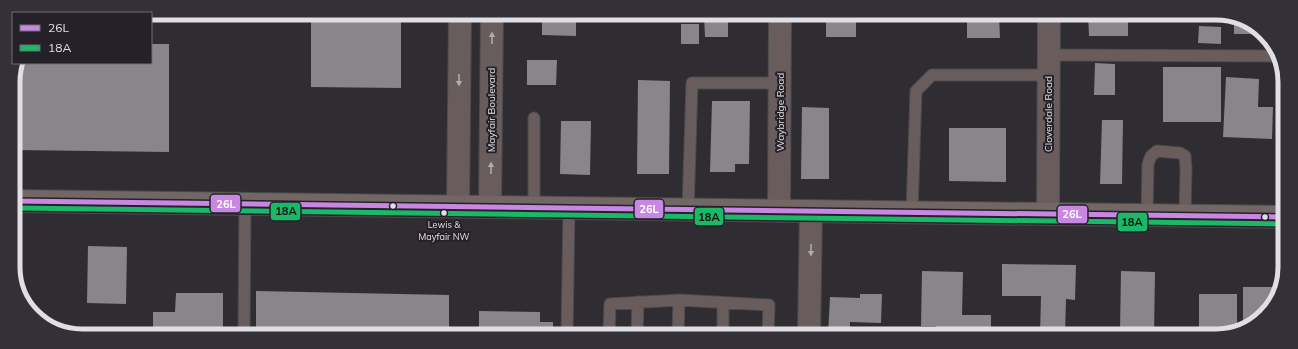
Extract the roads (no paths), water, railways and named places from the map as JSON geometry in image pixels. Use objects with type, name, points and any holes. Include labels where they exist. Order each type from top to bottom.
[{"type":"main road","points":[[20,202],[1278,217]]},
{"type":"street","points":[[458,207],[460,20]]},
{"type":"street","name":"Mayfair Boulevard","points":[[490,207],[492,20]]},
{"type":"street","name":"Waybridge Road","points":[[779,211],[780,20]]},
{"type":"street","name":"Cloverdale Road","points":[[1048,214],[1049,20]]},
{"type":"street","points":[[809,329],[811,211]]},
{"type":"lane","points":[[912,212],[916,91],[932,75],[1049,65],[1272,56]]},
{"type":"lane","points":[[688,210],[692,83],[780,83]]},
{"type":"lane","points":[[534,118],[534,208]]},
{"type":"lane","points":[[1146,215],[1148,164],[1151,156],[1157,151],[1180,152],[1185,156],[1185,215]]},
{"type":"lane","points":[[244,329],[245,204]]},
{"type":"lane","points":[[567,329],[569,208]]},
{"type":"lane","points":[[678,329],[679,300]]},
{"type":"lane","points":[[609,329],[610,304],[679,300],[723,304],[769,305],[768,329]]},
{"type":"lane","points":[[637,329],[638,302]]},
{"type":"lane","points":[[723,304],[723,329]]},
{"type":"place","name":"Lewis & Mayfair NW","points":[[444,213]]}]
